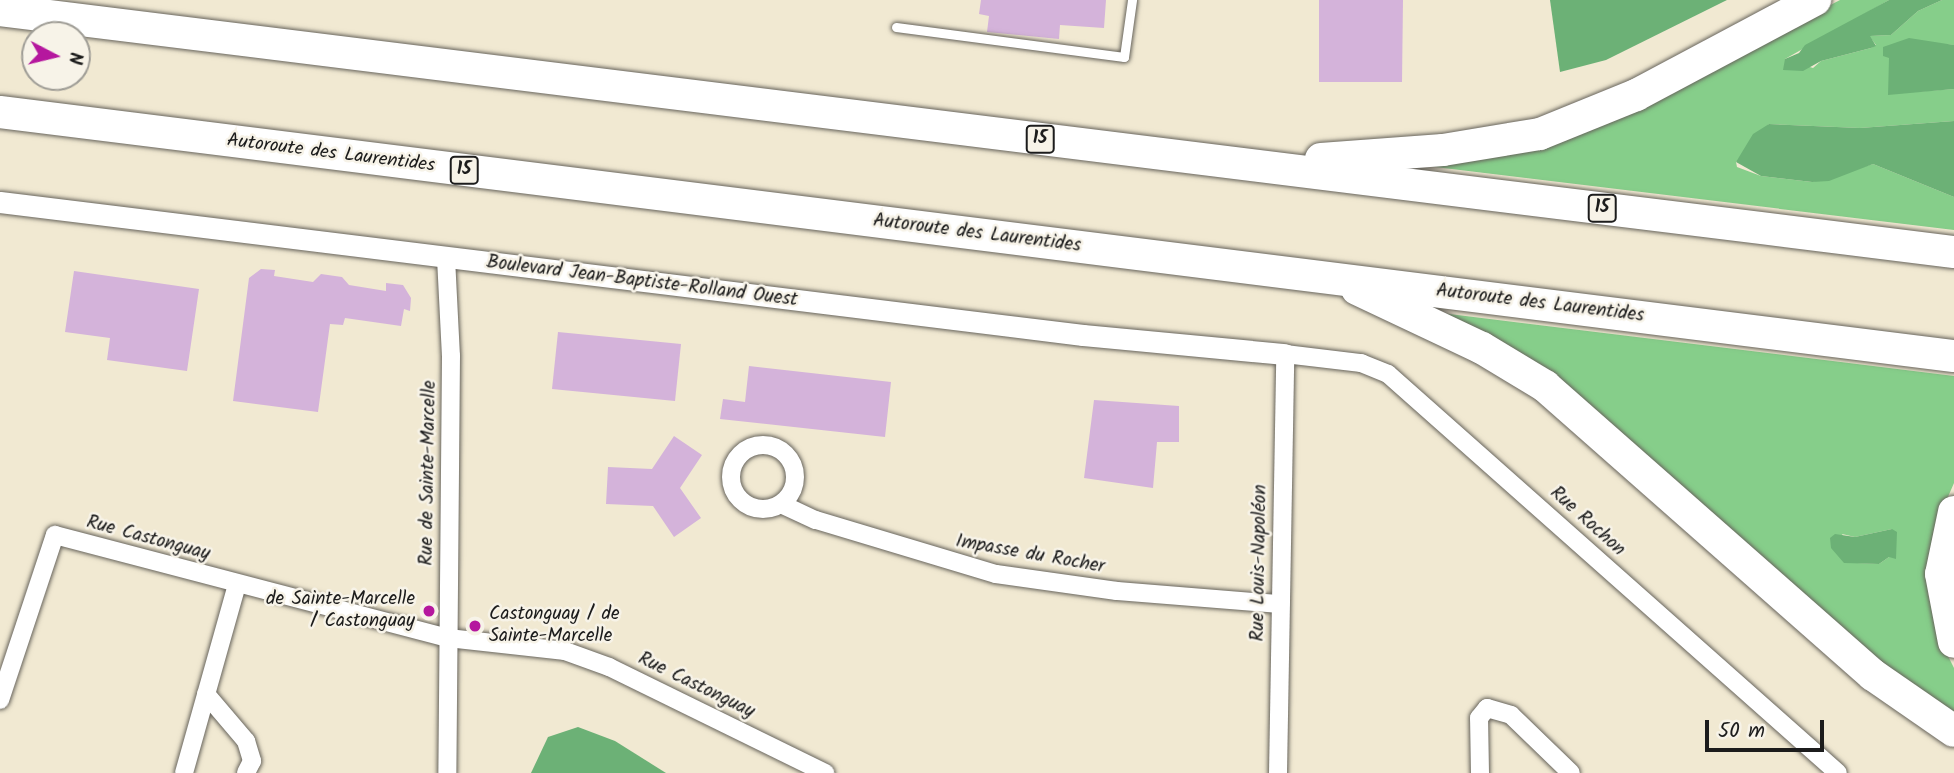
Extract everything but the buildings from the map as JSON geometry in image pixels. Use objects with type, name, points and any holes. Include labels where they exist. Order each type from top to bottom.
[{"type":"highway","points":[[1250,164],[1443,150],[1540,134],[1636,95],[1815,0]]},
{"type":"highway","name":"15","points":[[0,10],[1954,252]]},
{"type":"highway","name":"Autoroute des Laurentides","points":[[0,112],[1954,356]]},
{"type":"highway","points":[[1334,278],[1482,348],[1545,386],[1873,675],[1954,731]]},
{"type":"highway","points":[[1954,512],[1941,574],[1954,642]]},
{"type":"street","name":"Boulevard Jean-Baptiste-Rolland Ouest","points":[[0,202],[1083,335],[1284,355]]},
{"type":"street","name":"Rue de Sainte-Marcelle","points":[[446,258],[451,356],[447,773]]},
{"type":"street","name":"Rue Louis-Napoléon","points":[[1278,773],[1284,355]]},
{"type":"street","name":"Rue Rochon","points":[[1284,355],[1362,363],[1388,374],[1838,773]]},
{"type":"street","name":"Impasse du Rocher","points":[[781,504],[829,524],[996,574],[1117,591],[1280,604]]},
{"type":"street","name":"Rue Castonguay","points":[[0,700],[55,535],[237,585],[448,638],[565,651],[609,667],[825,773]]},
{"type":"street","points":[[184,773],[237,585]]},
{"type":"street","points":[[206,694],[246,741],[252,761],[246,773]]},
{"type":"street","points":[[1480,773],[1479,718],[1487,708],[1511,715],[1571,773]]},
{"type":"lane","points":[[896,27],[1124,57],[1132,0]]},
{"type":"green space","points":[[1550,0],[1727,0],[1606,60],[1560,72]]},
{"type":"green space","points":[[1840,0],[1889,0],[1785,59],[1813,68],[1821,61],[1871,48],[1876,45],[1869,36],[1891,35],[1918,11],[1942,0],[1954,0],[1954,45],[1943,44],[1889,58],[1913,92],[1954,89],[1954,121],[1860,128],[1769,124],[1736,162],[1737,167],[1761,176],[1812,182],[1873,164],[1954,197],[1954,230],[1394,162],[1687,80]]},
{"type":"green space","points":[[1889,0],[1942,0],[1918,11],[1891,35],[1870,36],[1876,46],[1821,61],[1803,71],[1783,70],[1785,59],[1799,53],[1805,45]]},
{"type":"green space","points":[[1909,38],[1954,45],[1954,89],[1888,95],[1889,58],[1883,56],[1883,47]]},
{"type":"green space","points":[[1954,121],[1954,197],[1873,164],[1829,181],[1812,182],[1761,176],[1736,162],[1753,134],[1769,124],[1860,128]]},
{"type":"green space","points":[[1425,311],[1954,376],[1954,483],[1934,529],[1928,593],[1938,636],[1954,668],[1954,716],[1924,699]],"holes":[[[1892,529],[1889,557],[1879,564],[1857,563],[1842,534],[1855,537]]]},
{"type":"green space","points":[[1892,529],[1897,532],[1896,559],[1889,557],[1879,564],[1844,563],[1831,548],[1830,538],[1835,534],[1855,537]]},
{"type":"green space","points":[[578,727],[615,741],[666,773],[531,773],[548,737]]},
{"type":"place","name":"de Sainte-Marcelle / Castonguay","points":[[429,611]]},
{"type":"place","name":"Castonguay / de Sainte-Marcelle","points":[[475,626]]}]
